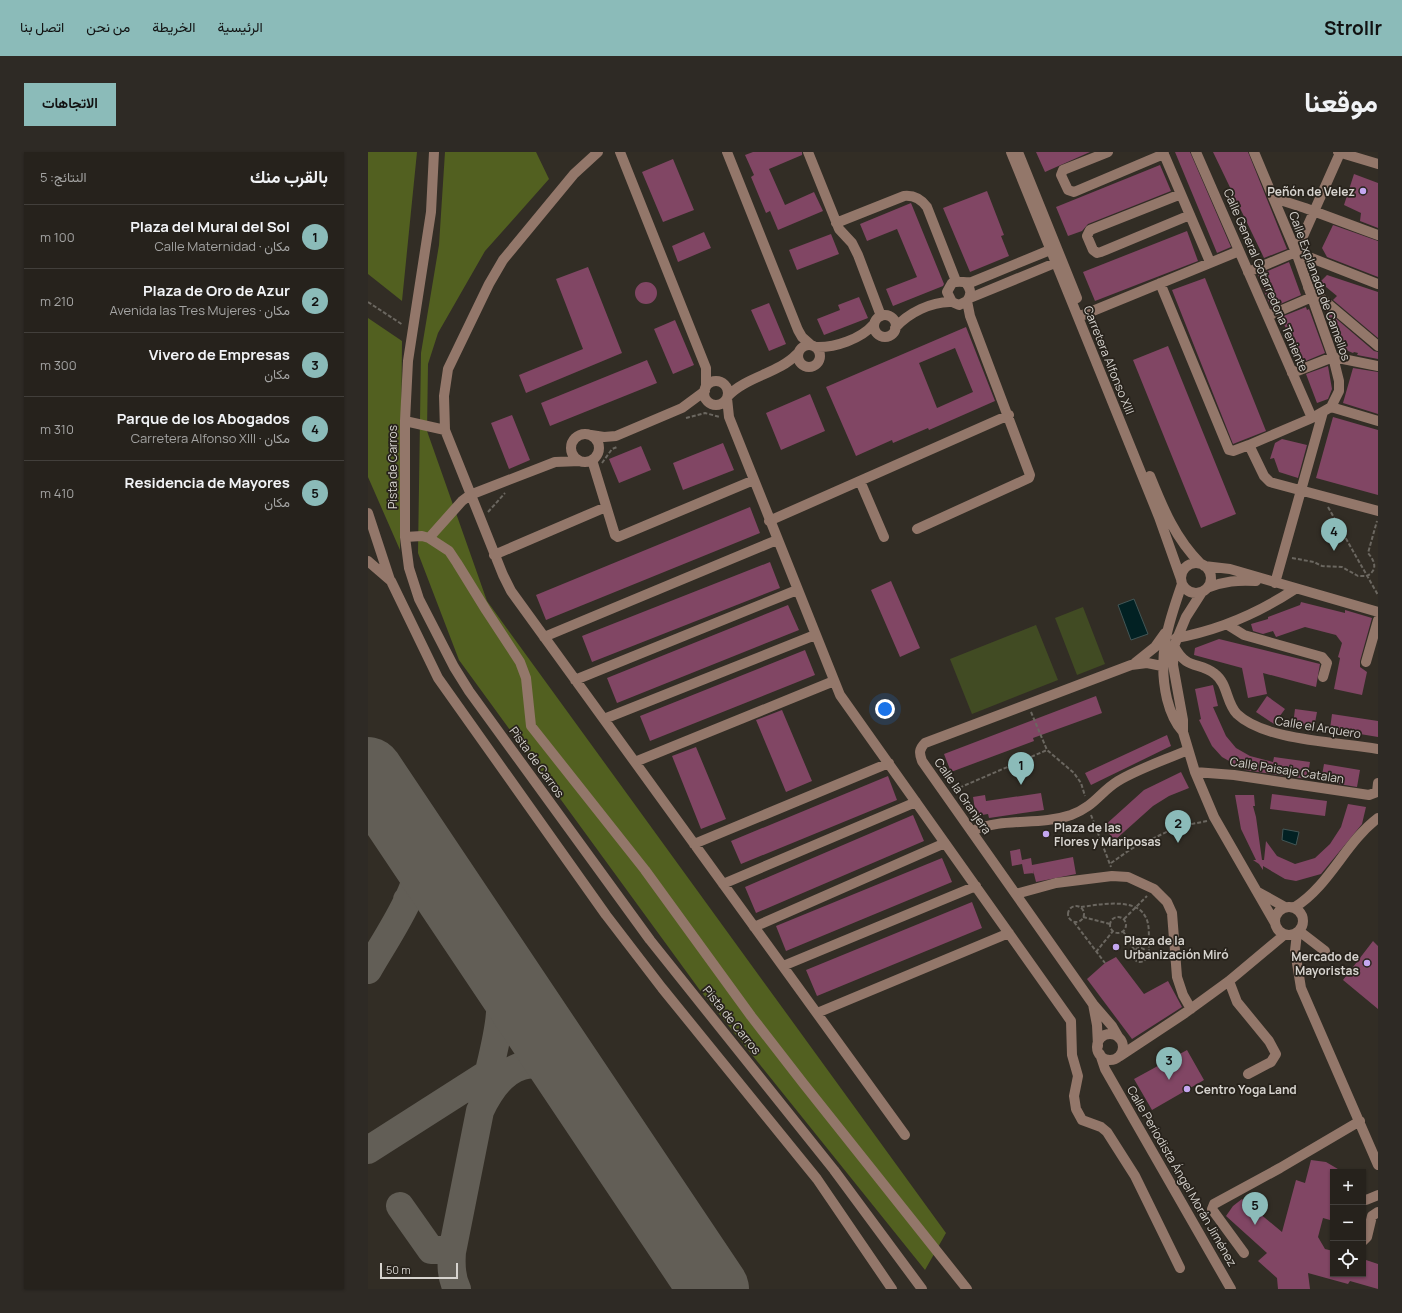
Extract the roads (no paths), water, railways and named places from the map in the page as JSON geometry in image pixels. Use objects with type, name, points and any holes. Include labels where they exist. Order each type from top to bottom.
[{"type":"street","name":"Pista de Carros","points":[[434,152],[432,205],[412,326],[408,361],[405,421],[405,536],[409,568],[419,599],[454,666],[469,691],[650,940],[834,1170],[922,1289]]},
{"type":"street","points":[[598,152],[574,174],[510,249],[496,271],[448,369],[444,396],[445,430],[494,555],[511,591],[905,1135]]},
{"type":"street","points":[[727,152],[798,330],[802,337],[820,353],[819,361]]},
{"type":"street","points":[[808,152],[836,223],[855,250],[886,316],[894,320],[895,328]]},
{"type":"street","name":"Carretera Alfonso XIII","points":[[1011,152],[1055,263],[1081,316],[1168,520],[1183,544],[1202,564]]},
{"type":"street","name":"Carretera Alfonso XIII","points":[[1018,152],[1159,517],[1181,581]]},
{"type":"street","points":[[1108,152],[1063,170],[1061,175],[1068,190],[1074,192],[1164,153],[1210,262]]},
{"type":"street","name":"Calle General Gotarredona Teniente","points":[[1196,152],[1312,418]]},
{"type":"street","name":"Calle Explanada de Camellos","points":[[1254,152],[1296,252],[1333,357],[1339,381],[1339,391],[1327,409],[1315,443],[1283,555],[1272,582]]},
{"type":"street","points":[[1248,272],[1296,252],[1339,152],[1378,164]]},
{"type":"street","points":[[622,153],[706,368],[705,398],[729,416]]},
{"type":"street","points":[[1181,194],[1090,230],[1088,236],[1093,250],[1097,253],[1101,252],[1190,215]]},
{"type":"street","points":[[836,223],[904,196],[914,196],[926,207],[961,282],[970,290],[962,301]]},
{"type":"street","points":[[1274,198],[1378,235]]},
{"type":"street","points":[[938,302],[947,292],[948,287],[1050,250]]},
{"type":"street","points":[[1081,316],[1239,251]]},
{"type":"street","points":[[1296,252],[1378,284]]},
{"type":"street","points":[[876,329],[880,335],[888,336],[894,332],[895,328],[907,316],[938,302],[962,301],[1055,263]]},
{"type":"street","points":[[1160,283],[1229,450],[1233,451],[1249,445],[1312,418],[1327,409],[1378,421]]},
{"type":"street","points":[[1308,287],[1378,346]]},
{"type":"street","points":[[917,529],[1029,478],[1030,470],[970,316],[962,301],[947,292]]},
{"type":"street","points":[[1268,316],[1312,297]]},
{"type":"street","points":[[886,316],[907,316]]},
{"type":"street","points":[[783,366],[814,367],[835,346],[876,329],[886,316]]},
{"type":"street","points":[[798,330],[799,363],[802,366]]},
{"type":"street","points":[[429,538],[462,501],[470,495],[555,462],[580,461],[594,458],[605,444],[616,436],[682,408],[721,404],[746,382],[783,366],[804,346],[835,346]]},
{"type":"street","points":[[1292,374],[1333,357],[1378,366]]},
{"type":"street","points":[[706,368],[727,387],[729,416],[815,635],[845,703],[1071,1021],[1072,1055],[1078,1076],[1074,1096],[1078,1115],[1086,1123],[1101,1127],[1107,1132],[1135,1176],[1180,1268]]},
{"type":"street","points":[[682,408],[714,382],[746,382]]},
{"type":"street","points":[[769,521],[1009,415]]},
{"type":"street","points":[[405,421],[445,430]]},
{"type":"street","points":[[555,462],[573,440],[581,434],[604,437],[616,436]]},
{"type":"street","points":[[591,436],[597,442],[594,458],[606,507],[615,536],[618,537],[754,480]]},
{"type":"street","points":[[571,444],[572,452],[580,461]]},
{"type":"street","points":[[1249,445],[1264,476],[1270,482],[1378,511]]},
{"type":"street","points":[[860,481],[884,537]]},
{"type":"street","points":[[494,555],[606,507]]},
{"type":"street","points":[[368,513],[391,582],[429,662],[462,713],[606,915],[662,988],[817,1179],[892,1289]]},
{"type":"street","points":[[405,536],[422,536],[429,538],[449,552],[520,662],[526,678],[530,726],[645,870],[751,1016],[803,1083],[967,1289]]},
{"type":"street","points":[[544,636],[777,540]]},
{"type":"street","points":[[368,561],[391,582]]},
{"type":"street","points":[[1183,732],[1176,722],[1169,707],[1162,666],[1167,630],[1185,568],[1190,564],[1202,564],[1230,569],[1378,612]]},
{"type":"street","points":[[1202,564],[1210,574],[1210,584],[1204,590],[1186,617],[1175,642],[1173,665],[1183,720],[1183,732],[1195,772],[1214,817],[1279,931],[1285,935],[1295,951]]},
{"type":"street","points":[[1181,581],[1190,592],[1204,590],[1221,582],[1272,582]]},
{"type":"street","points":[[1175,642],[1228,625],[1257,612],[1295,589]]},
{"type":"street","points":[[575,680],[797,590]]},
{"type":"street","points":[[1366,662],[1378,620]]},
{"type":"street","points":[[1228,625],[1244,635],[1322,656],[1327,663],[1323,677]]},
{"type":"street","name":"Calle la Granjera","points":[[1131,665],[1155,647],[1167,630]]},
{"type":"street","points":[[604,719],[815,635]]},
{"type":"street","name":"Calle el Arquero","points":[[1175,642],[1182,658],[1188,663],[1216,675],[1221,680],[1231,706],[1236,713],[1251,725],[1270,733],[1378,749]]},
{"type":"street","name":"Calle la Granjera","points":[[1120,1040],[1108,1020],[1093,1004],[945,793],[920,754],[921,747],[925,743],[1131,665],[1147,663],[1162,666]]},
{"type":"street","points":[[635,762],[834,681]]},
{"type":"street","points":[[972,831],[994,824],[1045,821],[1078,812],[1096,801],[1111,786],[1123,779],[1188,750]]},
{"type":"street","points":[[694,844],[889,763]]},
{"type":"street","name":"Calle Paisaje Catalan","points":[[1195,772],[1234,775],[1369,796],[1375,794],[1378,783]]},
{"type":"street","points":[[723,884],[916,802]]},
{"type":"street","points":[[1264,951],[1275,924],[1277,913],[1294,909],[1315,892],[1367,828],[1378,818]]},
{"type":"street","points":[[754,927],[945,843]]},
{"type":"street","points":[[1016,894],[1056,883],[1112,876],[1128,877],[1154,889],[1167,902],[1172,913],[1177,977],[1191,1009]]},
{"type":"street","points":[[783,966],[976,886]]},
{"type":"street","points":[[1258,892],[1294,909],[1303,924],[1298,932],[1295,951],[1298,976],[1306,1001],[1360,1120],[1378,1165]]},
{"type":"street","points":[[1137,1045],[1120,1040],[1112,1035],[1104,1036],[1098,1042],[1099,1050],[1108,1060],[1116,1058],[1137,1045],[1191,1009],[1230,980],[1285,935],[1298,932],[1325,951]]},
{"type":"street","points":[[816,1013],[1009,933]]},
{"type":"street","points":[[1230,980],[1237,1002],[1269,1041],[1276,1054],[1271,1062],[1248,1074]]},
{"type":"street","name":"Calle la Granjera","points":[[1093,1004],[1097,1025],[1099,1050]]},
{"type":"street","points":[[1110,1076],[1116,1058],[1123,1049],[1120,1040]]},
{"type":"street","name":"Calle Periodista Ángel Morán Jiménez","points":[[1099,1050],[1105,1069],[1231,1289]]},
{"type":"street","points":[[1244,1253],[1212,1209],[1214,1204],[1285,1166],[1360,1120]]},
{"type":"street","points":[[1366,1200],[1378,1195]]},
{"type":"street","points":[[1366,1238],[1372,1216],[1378,1212]]},
{"type":"water","points":[[1134,599],[1148,634],[1131,640],[1118,605]]},
{"type":"water","points":[[1283,829],[1299,832],[1296,845],[1282,840]]},
{"type":"place","name":"Peñón de Velez","points":[[1363,191]]},
{"type":"place","name":"Parque de los Abogados","points":[[1334,551]]},
{"type":"place","name":"Plaza del Mural del Sol","points":[[1021,785]]},
{"type":"place","name":"Plaza de las Flores y Mariposas","points":[[1046,834]]},
{"type":"place","name":"Plaza de Oro de Azur","points":[[1178,843]]},
{"type":"place","name":"Plaza de la Urbanización Miró","points":[[1116,947]]},
{"type":"place","name":"Mercado de Mayoristas","points":[[1367,963]]},
{"type":"place","name":"Vivero de Empresas","points":[[1169,1080]]},
{"type":"place","name":"Centro Yoga Land","points":[[1187,1089]]},
{"type":"place","name":"Residencia de Mayores","points":[[1255,1225]]}]
